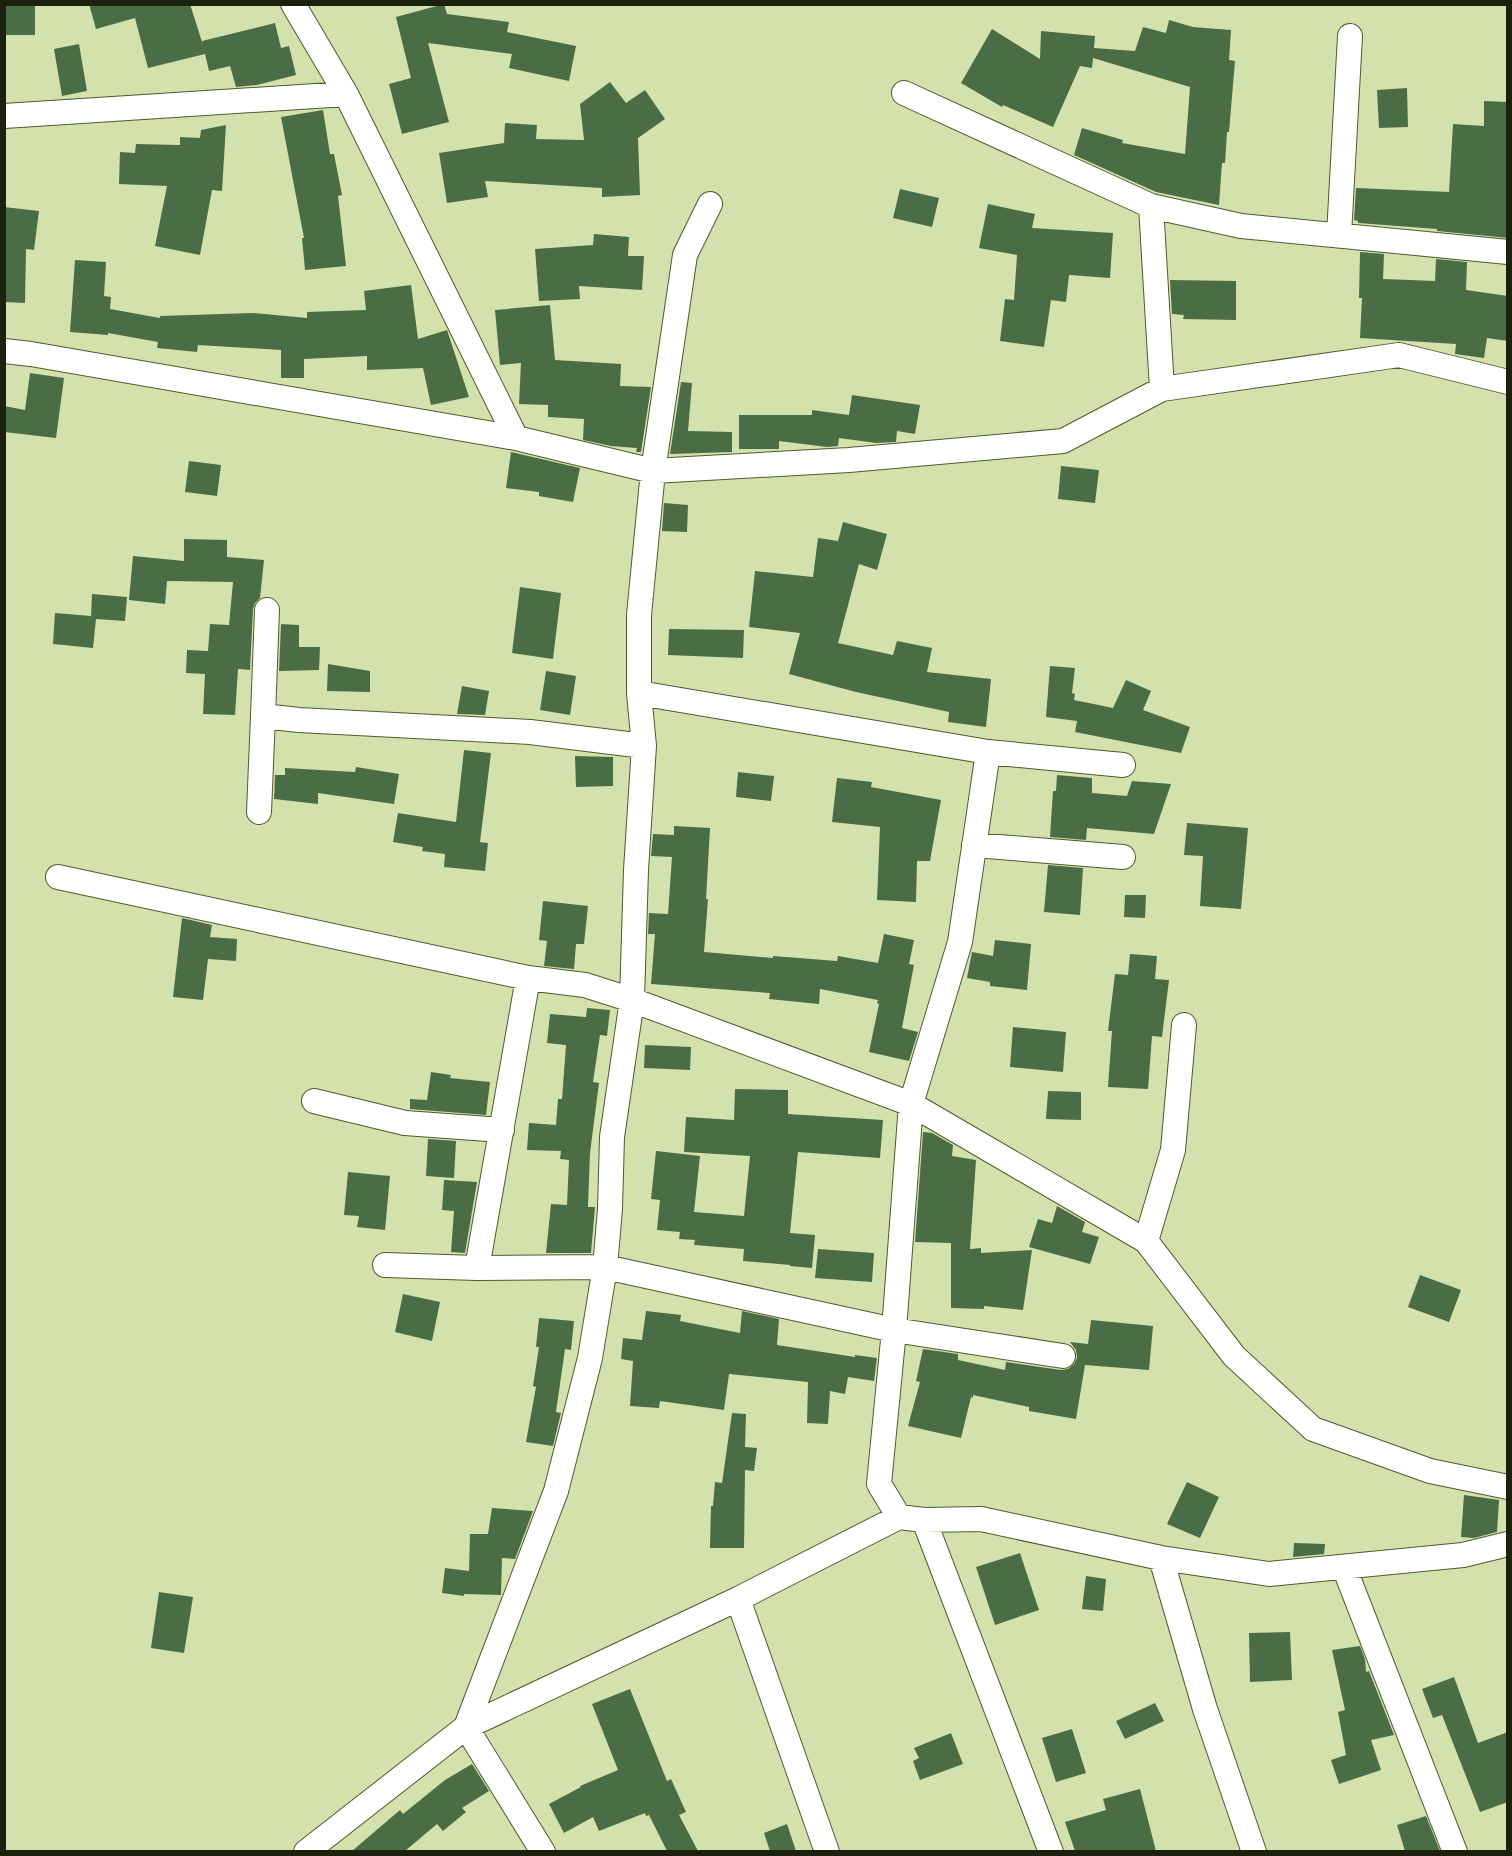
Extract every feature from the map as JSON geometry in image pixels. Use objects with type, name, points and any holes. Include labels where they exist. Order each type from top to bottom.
[{"type":"street","points":[[294,4],[346,94],[516,438]]},
{"type":"street","points":[[1339,235],[1350,36]]},
{"type":"street","points":[[904,93],[1151,206],[1241,226],[1508,252]]},
{"type":"street","points":[[4,116],[346,94]]},
{"type":"street","points":[[466,1727],[556,1491],[590,1358],[605,1267],[610,1209],[612,1137],[632,1000],[636,870],[644,746],[639,693],[639,615],[653,471],[685,255],[710,204]]},
{"type":"street","points":[[1151,206],[1162,389]]},
{"type":"street","points":[[4,351],[516,438],[653,471],[849,460],[1063,441],[1162,389],[1399,355],[1508,382]]},
{"type":"street","points":[[259,812],[267,610]]},
{"type":"street","points":[[639,693],[988,752],[1123,765]]},
{"type":"street","points":[[263,716],[299,720],[530,732],[644,746]]},
{"type":"street","points":[[899,1517],[879,1484],[894,1330],[911,1104],[960,942],[988,752]]},
{"type":"street","points":[[974,845],[1124,857]]},
{"type":"street","points":[[58,877],[528,978],[585,985],[632,1000],[911,1104],[1146,1241],[1234,1356],[1313,1429],[1430,1472],[1508,1487]]},
{"type":"street","points":[[477,1268],[528,978]]},
{"type":"street","points":[[1146,1241],[1173,1150],[1184,1025]]},
{"type":"street","points":[[314,1101],[405,1123],[502,1130]]},
{"type":"street","points":[[385,1264],[477,1268],[605,1267],[894,1330],[1063,1356]]},
{"type":"street","points":[[306,1851],[466,1727],[738,1599],[899,1517],[924,1520],[981,1519],[1161,1558],[1269,1574],[1463,1555],[1508,1544]]},
{"type":"street","points":[[924,1520],[1051,1851]]},
{"type":"street","points":[[1161,1558],[1205,1709],[1254,1851]]},
{"type":"street","points":[[1344,1567],[1455,1851]]},
{"type":"street","points":[[738,1599],[827,1851]]},
{"type":"street","points":[[466,1727],[543,1851]]},
{"type":"building","points":[[4,4],[35,4],[35,35],[4,35]]},
{"type":"building","points":[[89,4],[190,4],[203,45],[202,41],[275,23],[281,48],[289,46],[296,75],[257,85],[236,87],[230,66],[209,71],[205,54],[148,68],[135,18],[96,29]]},
{"type":"building","points":[[444,4],[447,14],[509,22],[507,32],[576,46],[569,81],[509,68],[512,54],[428,43],[449,122],[402,134],[389,84],[411,78],[396,17]]},
{"type":"building","points":[[1169,20],[1193,27],[1231,30],[1229,60],[1235,61],[1229,132],[1227,132],[1225,163],[1222,163],[1219,205],[1156,192],[1074,155],[1082,128],[1123,140],[1122,143],[1185,154],[1190,87],[1093,58],[1092,68],[1080,66],[1053,127],[1003,105],[1002,107],[961,83],[992,29],[1040,59],[1041,31],[1095,36],[1094,48],[1135,51],[1143,27],[1166,33]]},
{"type":"building","points":[[79,44],[87,91],[62,96],[54,49]]},
{"type":"building","points":[[610,82],[626,103],[645,90],[665,119],[638,138],[640,195],[602,197],[602,188],[485,181],[488,197],[447,203],[439,153],[504,143],[505,123],[537,125],[536,139],[584,140],[580,104]]},
{"type":"building","points":[[1407,88],[1408,127],[1379,128],[1377,90]]},
{"type":"building","points":[[1484,101],[1508,102],[1508,238],[1437,231],[1437,229],[1358,223],[1354,220],[1356,188],[1449,192],[1453,124],[1484,126]]},
{"type":"building","points":[[323,110],[330,154],[334,154],[342,195],[338,196],[346,266],[305,270],[302,238],[304,238],[281,117]]},
{"type":"building","points":[[226,125],[222,191],[212,190],[200,255],[155,246],[167,186],[119,184],[120,152],[135,153],[136,144],[180,145],[180,137],[200,138],[201,130]]},
{"type":"building","points":[[900,189],[939,198],[932,227],[893,218]]},
{"type":"building","points":[[988,204],[1035,214],[1032,228],[1113,233],[1110,278],[1069,275],[1066,302],[1051,300],[1044,347],[1000,341],[1005,299],[1014,300],[1017,255],[979,248]]},
{"type":"building","points":[[4,207],[39,211],[34,250],[26,249],[25,303],[4,302]]},
{"type":"building","points":[[594,234],[629,237],[628,256],[644,256],[642,290],[579,286],[580,299],[539,301],[535,249],[593,245]]},
{"type":"building","points":[[1360,252],[1384,254],[1383,279],[1435,281],[1436,259],[1467,262],[1466,290],[1508,296],[1508,341],[1487,338],[1484,358],[1455,354],[1456,344],[1360,338],[1362,298],[1359,298]]},
{"type":"building","points":[[75,260],[106,262],[104,296],[111,297],[110,309],[160,318],[160,316],[253,313],[307,318],[307,312],[366,310],[364,291],[411,285],[418,339],[447,330],[469,397],[431,405],[423,368],[367,370],[367,356],[304,359],[304,378],[281,378],[281,350],[198,345],[197,352],[157,348],[158,342],[108,333],[108,335],[70,332]]},
{"type":"building","points":[[1170,280],[1236,281],[1236,320],[1183,319],[1184,315],[1172,314]]},
{"type":"building","points":[[550,305],[555,360],[621,364],[620,386],[651,387],[641,452],[636,452],[637,448],[611,446],[583,440],[584,419],[548,417],[548,405],[519,404],[521,363],[500,365],[495,310]]},
{"type":"building","points":[[30,373],[64,378],[56,438],[4,432],[4,406],[25,410]]},
{"type":"building","points":[[681,382],[692,383],[688,431],[732,432],[732,452],[670,454]]},
{"type":"building","points":[[852,395],[920,405],[915,434],[897,431],[896,442],[876,443],[839,438],[838,446],[827,447],[779,441],[779,449],[739,449],[739,415],[812,415],[812,410],[849,415]]},
{"type":"building","points":[[511,452],[580,468],[573,502],[539,496],[539,492],[506,488]]},
{"type":"building","points":[[189,461],[221,465],[217,496],[185,492]]},
{"type":"building","points":[[1061,466],[1099,470],[1095,503],[1058,499]]},
{"type":"building","points":[[664,503],[688,505],[687,532],[662,531]]},
{"type":"building","points":[[843,522],[887,534],[877,570],[859,564],[838,643],[893,655],[897,641],[932,648],[927,672],[991,679],[986,727],[948,722],[949,712],[856,692],[789,674],[800,633],[749,627],[755,571],[813,577],[818,538],[838,541]]},
{"type":"building","points":[[184,539],[227,540],[227,557],[264,560],[260,598],[253,609],[250,670],[238,669],[235,715],[203,714],[205,674],[186,673],[187,650],[208,651],[210,624],[229,625],[233,582],[167,581],[165,604],[129,600],[133,556],[184,561]]},
{"type":"building","points":[[520,587],[561,593],[553,659],[512,653]]},
{"type":"building","points":[[92,594],[127,597],[125,621],[96,619],[93,648],[53,644],[55,613],[91,616]]},
{"type":"building","points":[[281,624],[299,625],[299,647],[320,647],[319,670],[279,671]]},
{"type":"building","points":[[669,629],[744,630],[743,658],[668,655]]},
{"type":"building","points":[[328,664],[370,671],[370,692],[327,691]]},
{"type":"building","points":[[1050,666],[1075,668],[1072,693],[1075,694],[1074,700],[1113,708],[1126,680],[1151,691],[1143,710],[1190,727],[1181,753],[1075,732],[1077,721],[1046,717]]},
{"type":"building","points":[[546,671],[576,676],[570,715],[540,710]]},
{"type":"building","points":[[462,686],[489,691],[485,715],[457,714]]},
{"type":"building","points":[[464,750],[491,753],[480,842],[488,843],[485,871],[444,867],[445,854],[422,851],[423,847],[393,842],[398,813],[456,822]]},
{"type":"building","points":[[575,756],[613,757],[613,786],[576,787]]},
{"type":"building","points":[[356,767],[399,774],[394,804],[318,793],[318,804],[274,799],[275,775],[285,775],[285,768],[355,772]]},
{"type":"building","points":[[738,772],[774,776],[771,801],[736,797]]},
{"type":"building","points":[[1057,775],[1092,778],[1092,793],[1127,796],[1132,781],[1171,784],[1154,834],[1087,828],[1086,840],[1050,837],[1053,791],[1056,791]]},
{"type":"building","points":[[837,778],[872,782],[871,787],[941,800],[930,861],[917,861],[916,902],[877,900],[880,827],[832,822]]},
{"type":"building","points":[[1187,823],[1248,828],[1241,909],[1200,906],[1203,856],[1184,855]]},
{"type":"building","points":[[674,826],[710,828],[704,952],[837,961],[838,956],[878,963],[884,934],[914,940],[909,964],[914,965],[902,1028],[918,1032],[909,1061],[869,1052],[878,1000],[820,989],[819,1004],[769,999],[770,993],[651,984],[655,934],[648,934],[649,913],[668,914],[672,857],[651,856],[653,834],[674,835]]},
{"type":"building","points":[[1048,865],[1083,868],[1080,915],[1044,912]]},
{"type":"building","points":[[1125,895],[1146,895],[1145,918],[1124,917]]},
{"type":"building","points":[[543,901],[588,906],[584,944],[576,944],[574,969],[544,966],[547,941],[539,940]]},
{"type":"building","points":[[182,918],[212,925],[210,937],[237,939],[236,961],[208,959],[203,1000],[173,997]]},
{"type":"building","points":[[995,940],[1031,944],[1027,990],[990,986],[990,982],[967,978],[972,952],[993,956]]},
{"type":"building","points":[[1130,954],[1157,956],[1155,979],[1169,980],[1162,1037],[1152,1036],[1148,1089],[1108,1087],[1112,1031],[1108,1031],[1115,974],[1128,975]]},
{"type":"building","points":[[587,1008],[610,1010],[607,1036],[600,1035],[593,1082],[599,1083],[590,1153],[588,1207],[595,1207],[591,1253],[546,1253],[551,1204],[567,1205],[569,1160],[560,1159],[561,1151],[527,1150],[529,1123],[556,1125],[558,1099],[562,1099],[566,1045],[547,1043],[550,1014],[586,1017]]},
{"type":"building","points":[[1013,1027],[1066,1032],[1063,1072],[1010,1067]]},
{"type":"building","points":[[645,1045],[691,1047],[690,1070],[644,1068]]},
{"type":"building","points":[[431,1072],[451,1075],[450,1078],[490,1082],[486,1115],[410,1109],[410,1099],[427,1100]]},
{"type":"building","points":[[735,1089],[788,1090],[788,1114],[883,1120],[880,1158],[798,1152],[790,1233],[815,1235],[812,1268],[743,1261],[744,1249],[694,1245],[695,1240],[679,1239],[680,1232],[657,1230],[660,1200],[651,1199],[656,1151],[700,1156],[694,1212],[744,1216],[750,1156],[684,1152],[686,1117],[734,1120]]},
{"type":"building","points":[[1048,1091],[1081,1092],[1081,1120],[1046,1119]]},
{"type":"building","points":[[923,1132],[932,1133],[953,1145],[952,1156],[976,1160],[970,1249],[981,1248],[981,1253],[1032,1250],[1023,1310],[984,1306],[984,1309],[951,1308],[951,1243],[915,1242]]},
{"type":"building","points":[[428,1139],[456,1141],[454,1178],[426,1176]]},
{"type":"building","points":[[348,1172],[390,1176],[385,1230],[357,1227],[359,1216],[344,1215]]},
{"type":"building","points":[[444,1180],[477,1182],[465,1253],[451,1252],[454,1211],[442,1210]]},
{"type":"building","points":[[1057,1206],[1085,1222],[1082,1232],[1099,1237],[1090,1264],[1029,1247],[1038,1219],[1052,1223]]},
{"type":"building","points":[[818,1249],[874,1253],[872,1282],[815,1278]]},
{"type":"building","points":[[1420,1275],[1461,1290],[1449,1322],[1408,1307]]},
{"type":"building","points":[[403,1294],[440,1302],[432,1341],[395,1332]]},
{"type":"building","points":[[646,1311],[681,1315],[680,1321],[740,1333],[742,1311],[779,1319],[777,1345],[855,1357],[855,1355],[877,1358],[874,1381],[848,1377],[845,1394],[830,1391],[828,1424],[807,1423],[808,1382],[729,1374],[724,1410],[660,1401],[659,1408],[630,1406],[633,1361],[621,1359],[623,1338],[642,1340]]},
{"type":"building","points":[[539,1318],[574,1321],[571,1350],[565,1349],[556,1412],[561,1413],[553,1446],[526,1442],[536,1387],[533,1386],[539,1347],[536,1347]]},
{"type":"building","points":[[1091,1320],[1153,1326],[1149,1370],[1085,1365],[1076,1419],[1029,1411],[1029,1407],[973,1395],[961,1438],[908,1426],[920,1382],[916,1381],[923,1349],[958,1354],[958,1360],[1005,1370],[1006,1362],[1068,1369],[1077,1358],[1076,1350],[1070,1342],[1088,1344]]},
{"type":"building","points":[[732,1413],[746,1414],[745,1447],[757,1448],[754,1471],[745,1470],[744,1548],[710,1548],[711,1506],[713,1506],[715,1482],[722,1483]]},
{"type":"building","points":[[1187,1482],[1219,1497],[1200,1538],[1167,1524]]},
{"type":"building","points":[[1464,1495],[1499,1500],[1497,1532],[1474,1538],[1461,1537]]},
{"type":"building","points":[[492,1508],[533,1511],[515,1559],[502,1558],[501,1595],[464,1594],[464,1596],[442,1593],[445,1568],[469,1571],[470,1534],[488,1534]]},
{"type":"building","points":[[1294,1543],[1325,1544],[1324,1554],[1293,1557]]},
{"type":"building","points":[[1020,1553],[1039,1610],[995,1625],[976,1567]]},
{"type":"building","points":[[1086,1576],[1106,1579],[1103,1611],[1082,1609]]},
{"type":"building","points":[[159,1592],[193,1597],[184,1653],[151,1648]]},
{"type":"building","points":[[1290,1632],[1292,1680],[1250,1682],[1249,1633]]},
{"type":"building","points":[[1360,1646],[1365,1659],[1366,1672],[1369,1671],[1394,1735],[1371,1740],[1381,1770],[1339,1784],[1331,1760],[1346,1755],[1338,1712],[1345,1710],[1332,1650]]},
{"type":"building","points":[[1454,1677],[1478,1743],[1508,1732],[1508,1802],[1480,1812],[1442,1715],[1433,1718],[1422,1689]]},
{"type":"building","points":[[630,1689],[667,1781],[671,1779],[686,1812],[679,1815],[698,1851],[667,1851],[649,1815],[646,1816],[645,1813],[599,1831],[593,1817],[564,1833],[549,1804],[580,1786],[618,1770],[592,1704]]},
{"type":"building","points":[[1155,1703],[1164,1721],[1125,1739],[1116,1721]]},
{"type":"building","points":[[1072,1729],[1086,1773],[1056,1782],[1042,1738]]},
{"type":"building","points":[[951,1733],[963,1764],[920,1780],[913,1761],[919,1758],[914,1748]]},
{"type":"building","points":[[472,1764],[489,1791],[462,1808],[466,1812],[443,1831],[437,1824],[405,1851],[352,1851],[400,1810],[403,1814],[445,1780]]},
{"type":"building","points":[[1140,1789],[1156,1851],[1075,1851],[1065,1822],[1106,1810],[1103,1799]]},
{"type":"building","points":[[1426,1816],[1440,1851],[1405,1851],[1397,1825]]},
{"type":"building","points":[[787,1824],[796,1851],[770,1851],[764,1833]]}]
